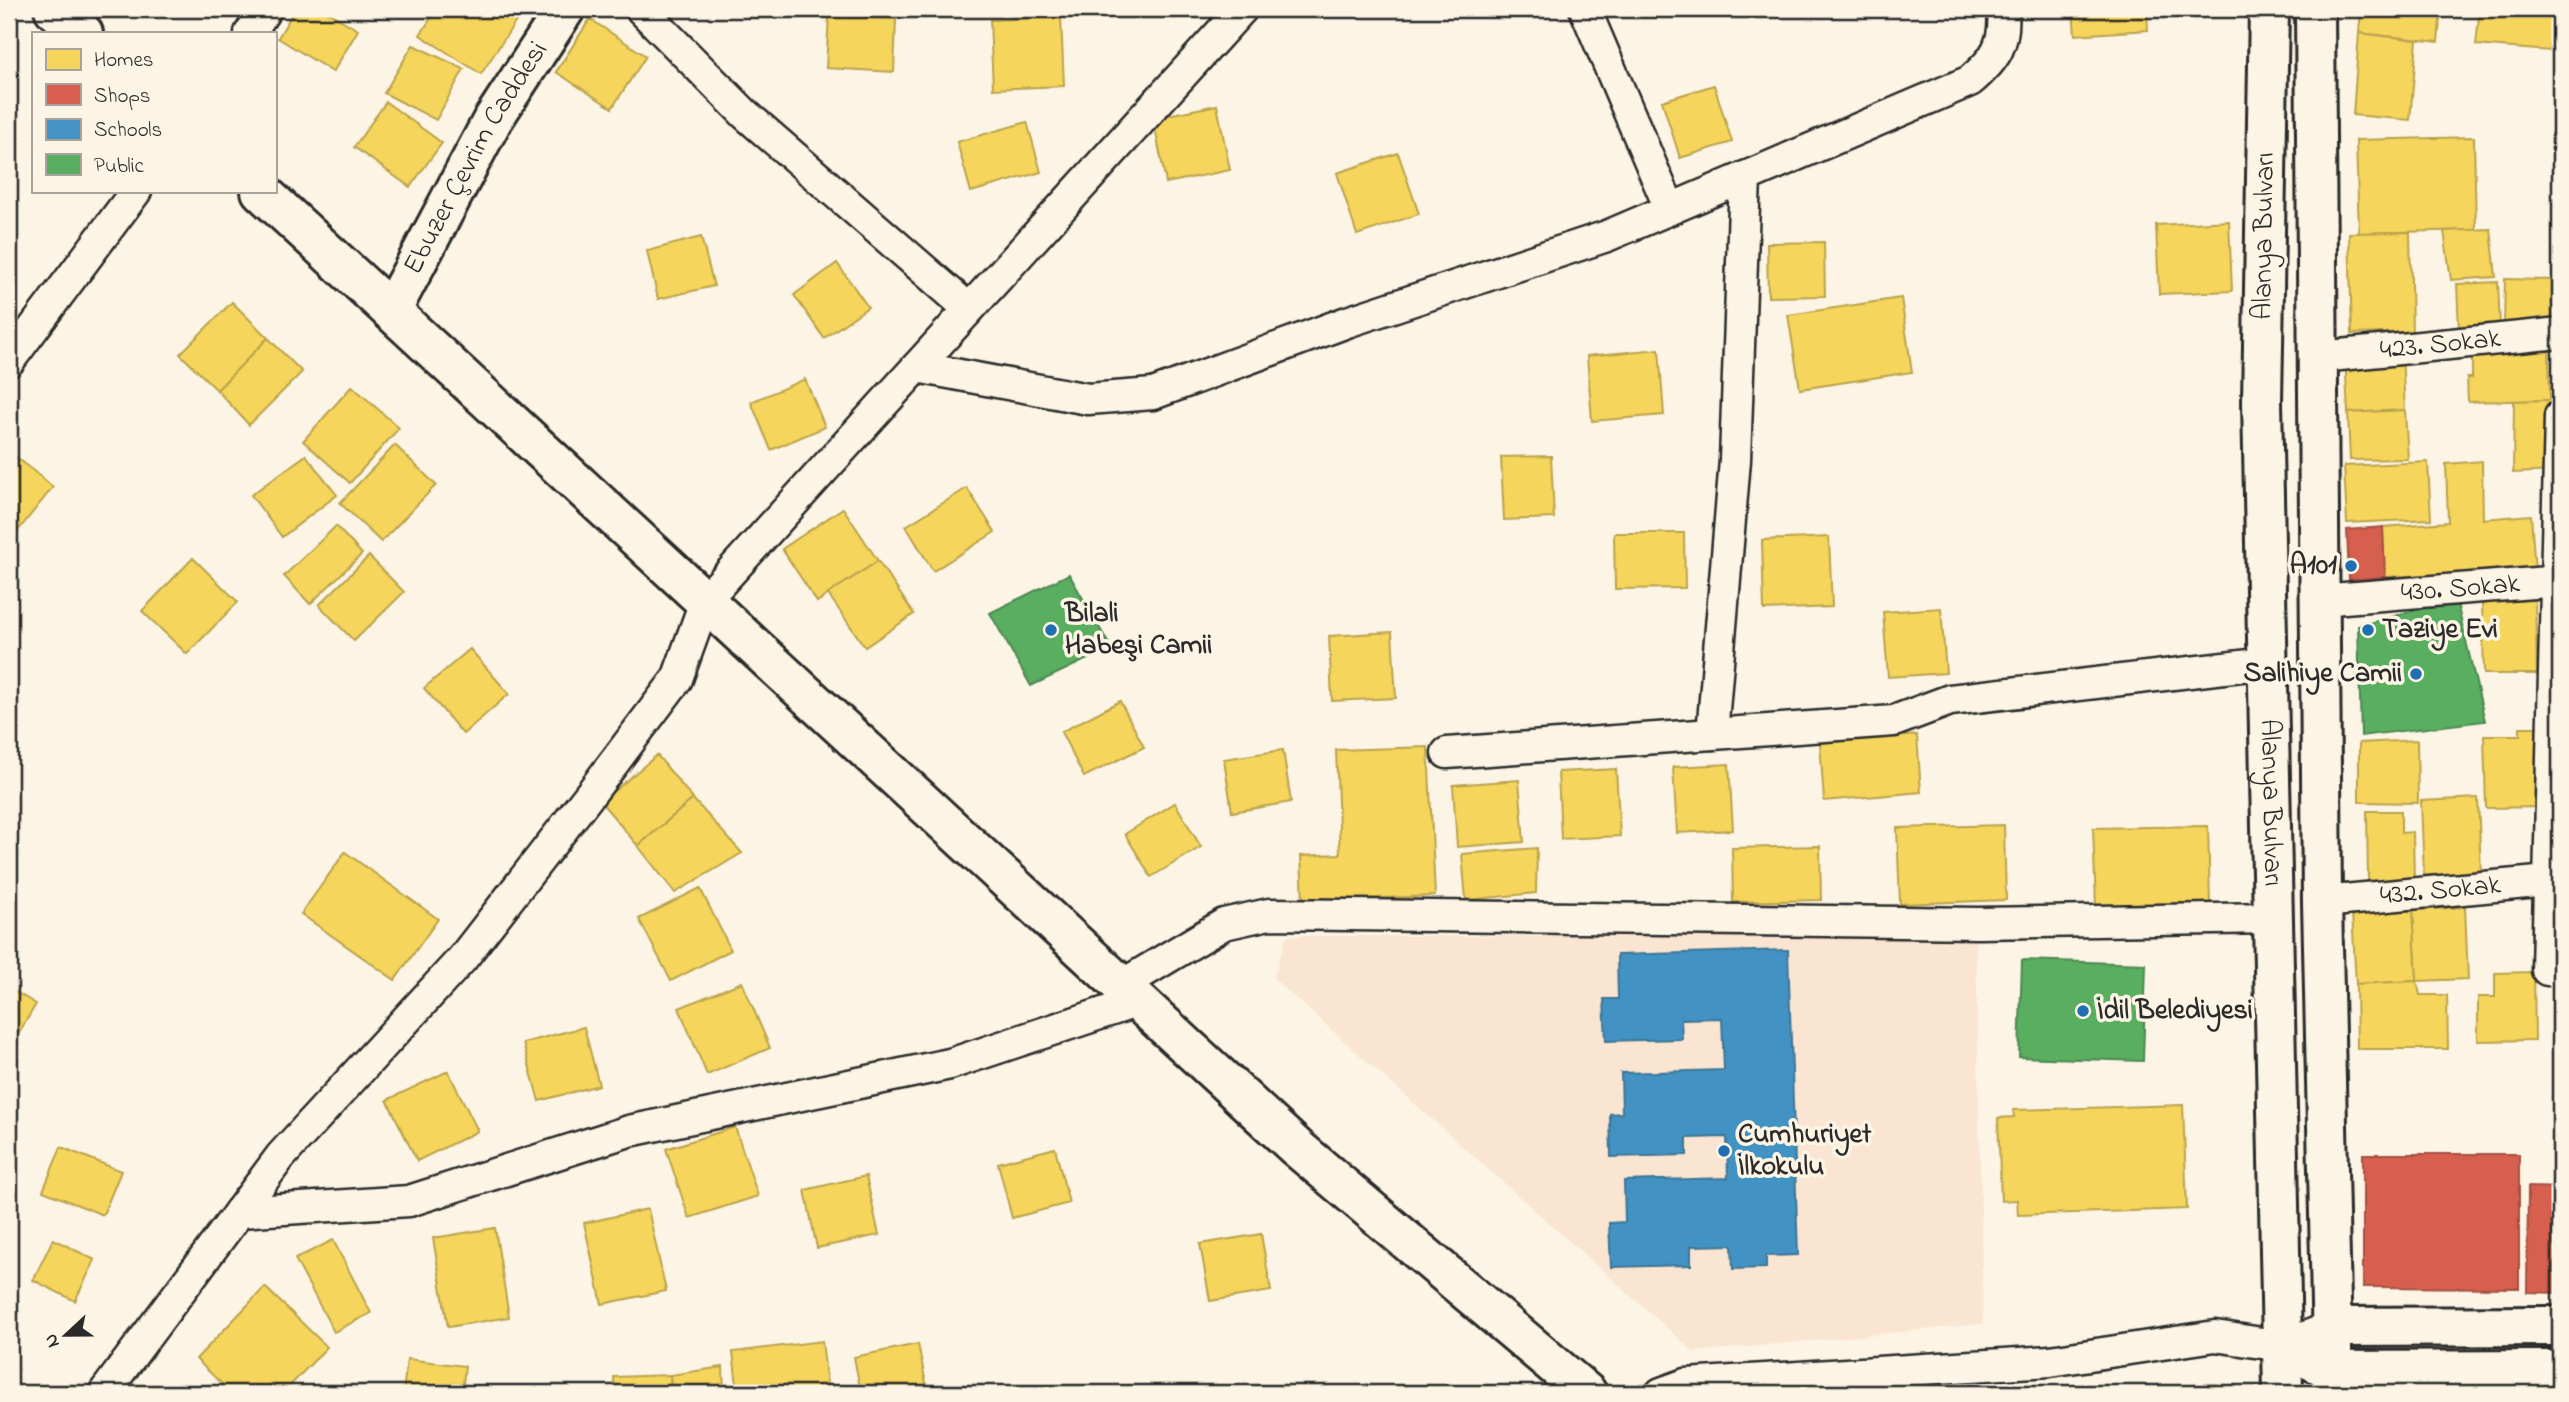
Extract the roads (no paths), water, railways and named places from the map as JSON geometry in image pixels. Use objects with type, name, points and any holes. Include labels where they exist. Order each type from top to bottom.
[{"type":"main road","points":[[54,9],[81,32]]},
{"type":"main road","name":"Ebuzer Çevrim Caddesi","points":[[391,311],[492,121],[565,9]]},
{"type":"main road","name":"Alanya Bulvarı","points":[[2269,9],[2262,401],[2283,1393]]},
{"type":"main road","name":"Alanya Bulvarı","points":[[2315,9],[2322,902],[2333,1382]]},
{"type":"main road","points":[[262,192],[706,599],[1296,1147],[1587,1393]]},
{"type":"main road","points":[[2331,1327],[2560,1326]]},
{"type":"main road","points":[[2282,1346],[2333,1382],[2560,1370]]},
{"type":"street","points":[[251,32],[266,9]]},
{"type":"street","points":[[641,9],[745,114],[969,309]]},
{"type":"street","points":[[104,1393],[281,1156],[462,959],[594,789],[677,679],[706,599],[1242,9]]},
{"type":"street","points":[[1585,9],[1670,209]]},
{"type":"street","points":[[917,366],[1088,399],[1153,394],[1347,322],[1606,236],[1970,81],[1995,60],[2005,27],[2003,9]]},
{"type":"street","points":[[1712,734],[1735,460],[1745,177]]},
{"type":"street","points":[[9,360],[135,192]]},
{"type":"street","name":"423. Sokak","points":[[2319,357],[2560,333]]},
{"type":"street","points":[[2547,970],[2555,881],[2560,416]]},
{"type":"street","name":"430. Sokak","points":[[2319,600],[2558,581]]},
{"type":"street","points":[[1447,753],[1894,721],[1950,700],[2267,663]]},
{"type":"street","name":"432. Sokak","points":[[2322,902],[2555,881]]},
{"type":"street","points":[[239,1212],[409,1201],[629,1131],[950,1064],[1131,993],[1224,924],[1269,915],[1964,923],[2273,918]]},
{"type":"street","points":[[1661,1393],[1686,1384],[2050,1361],[2215,1336],[2282,1346],[2331,1327]]},
{"type":"place","name":"A101","points":[[2351,566]]},
{"type":"place","name":"Bilali Habeşi Camii","points":[[1051,630]]},
{"type":"place","name":"Taziye Evi","points":[[2368,630]]},
{"type":"place","name":"Salihiye Camii","points":[[2416,674]]},
{"type":"place","name":"İdil Belediyesi","points":[[2083,1011]]},
{"type":"place","name":"Cumhuriyet İlkokulu","points":[[1724,1151]]}]
